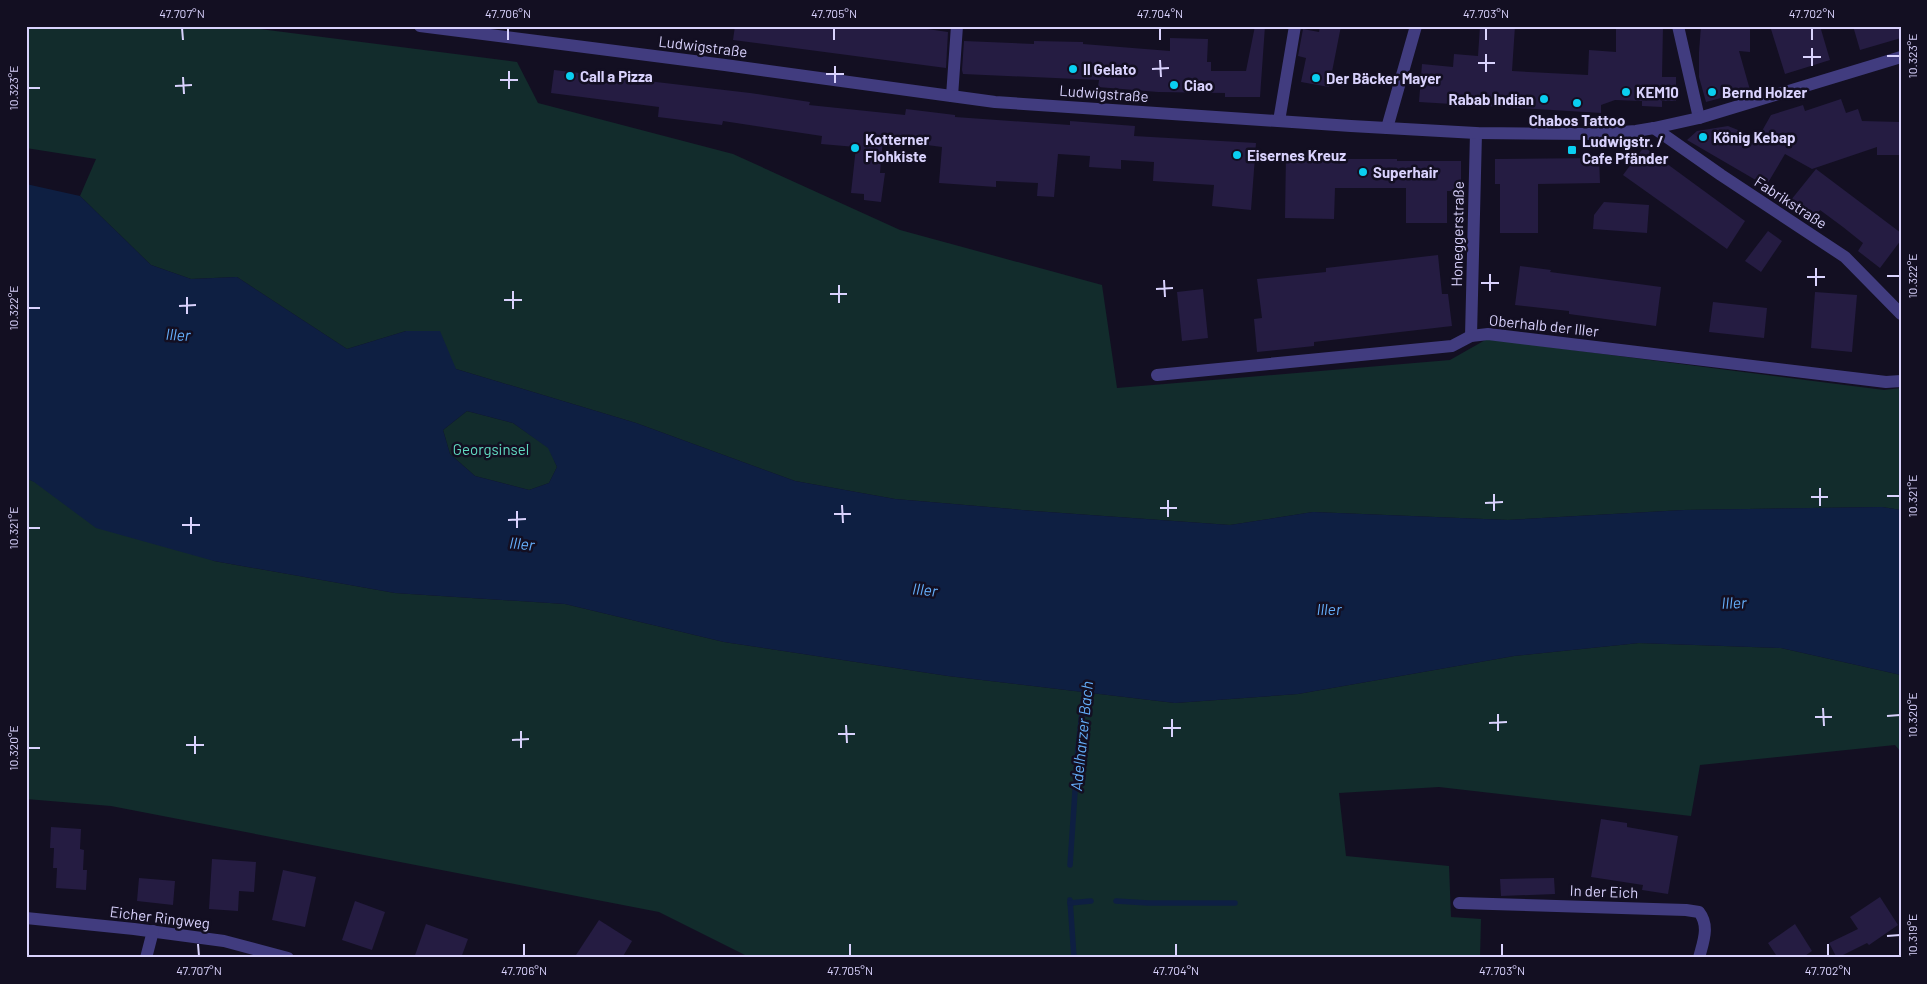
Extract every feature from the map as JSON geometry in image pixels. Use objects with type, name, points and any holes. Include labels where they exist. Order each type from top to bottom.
[{"type":"street","name":"Ludwigstraße","points":[[420,26],[995,102],[1387,128],[1476,132],[1594,134],[1654,128],[1699,118],[1901,58]]},
{"type":"street","points":[[952,96],[957,26]]},
{"type":"street","points":[[1279,121],[1294,26]]},
{"type":"street","points":[[1387,128],[1416,26]]},
{"type":"street","points":[[1678,26],[1699,118]]},
{"type":"street","name":"Fabrikstraße","points":[[1654,128],[1721,175],[1845,256],[1901,314]]},
{"type":"street","name":"Honeggerstraße","points":[[1471,336],[1476,132]]},
{"type":"street","name":"Oberhalb der Iller","points":[[1156,375],[1452,346],[1471,336],[1488,334],[1886,382],[1901,381]]},
{"type":"street","name":"In der Eich","points":[[1459,903],[1686,910],[1699,912],[1704,918],[1706,928],[1699,958]]},
{"type":"street","name":"Eicher Ringweg","points":[[26,918],[153,931],[224,941],[288,958]]},
{"type":"street","points":[[146,958],[153,931]]},
{"type":"green space","points":[[26,26],[237,26],[517,62],[538,103],[733,154],[900,230],[1102,285],[1117,388],[1450,360],[1487,339],[1884,390],[1901,388],[1901,510],[1882,507],[1684,510],[1508,520],[1313,512],[1230,525],[895,499],[795,481],[636,423],[456,369],[406,331],[347,349],[237,277],[191,279],[151,265],[80,196],[96,159],[26,148]]},
{"type":"green space","name":"Georgsinsel","points":[[467,411],[513,423],[549,448],[557,467],[549,483],[529,490],[475,476],[450,454],[443,430]]},
{"type":"green space","points":[[26,478],[214,561],[395,593],[565,604],[724,642],[948,676],[1175,703],[1298,694],[1514,656],[1639,643],[1781,648],[1901,675],[1901,752],[1895,745],[1700,765],[1691,816],[1439,787],[1339,793],[1346,856],[1449,866],[1451,917],[1481,919],[1480,958],[751,958],[659,912],[111,806],[26,799]]},
{"type":"water","name":"Iller","points":[[26,184],[80,196],[151,265],[191,279],[237,277],[347,349],[406,331],[440,331],[456,369],[636,423],[795,481],[895,499],[1230,525],[1313,512],[1508,520],[1684,510],[1882,507],[1901,510],[1901,675],[1781,648],[1639,643],[1514,656],[1298,694],[1175,703],[948,676],[724,642],[565,604],[395,593],[214,561],[96,528],[26,478]],"holes":[[[467,411],[513,423],[548,448],[557,467],[549,483],[529,490],[475,476],[450,454],[443,430]]]},
{"type":"building","points":[[735,26],[906,26],[948,32],[946,68],[733,40]]},
{"type":"building","points":[[1255,26],[1265,26],[1260,97],[1225,97],[1225,93],[1158,92],[1098,87],[1099,80],[963,74],[962,70],[964,41],[1034,44],[1034,41],[1083,42],[1083,44],[1170,51],[1170,38],[1208,39],[1207,62],[1211,62],[1211,71],[1246,71]]},
{"type":"building","points":[[1320,26],[1341,26],[1329,87],[1301,82],[1306,58],[1298,56],[1303,29],[1319,32]]},
{"type":"building","points":[[1480,26],[1515,26],[1512,71],[1588,75],[1589,50],[1616,52],[1616,26],[1663,26],[1662,77],[1676,77],[1676,101],[1662,101],[1662,107],[1642,106],[1642,101],[1615,100],[1601,105],[1601,113],[1419,102],[1422,64],[1453,67],[1454,54],[1478,56]]},
{"type":"building","points":[[1701,26],[1750,26],[1750,52],[1739,51],[1750,90],[1706,102],[1699,77]]},
{"type":"building","points":[[1770,26],[1820,26],[1830,60],[1785,74]]},
{"type":"building","points":[[1853,26],[1901,26],[1901,38],[1860,50]]},
{"type":"building","points":[[554,70],[750,93],[810,102],[809,105],[905,115],[906,109],[955,115],[955,117],[1070,125],[1070,121],[1135,126],[1134,136],[1256,143],[1251,210],[1212,206],[1214,185],[1153,181],[1154,162],[1121,160],[1121,169],[1089,167],[1090,156],[1058,154],[1054,197],[1037,196],[1038,183],[996,181],[996,187],[939,183],[942,147],[883,139],[880,173],[885,173],[881,202],[864,200],[864,194],[851,193],[856,147],[821,144],[822,136],[723,121],[722,125],[658,117],[659,107],[551,93]]},
{"type":"building","points":[[1841,99],[1846,113],[1858,109],[1862,121],[1900,122],[1899,155],[1877,155],[1877,147],[1812,169],[1785,154],[1766,186],[1687,140],[1697,131],[1728,126],[1758,138],[1771,115],[1803,105],[1805,111]]},
{"type":"building","points":[[1644,147],[1745,221],[1727,249],[1623,175]]},
{"type":"building","points":[[1286,153],[1342,154],[1342,159],[1461,161],[1461,191],[1447,191],[1447,223],[1406,223],[1406,188],[1335,188],[1334,219],[1285,218]]},
{"type":"building","points":[[1599,158],[1600,183],[1538,184],[1538,233],[1500,233],[1500,184],[1495,184],[1495,159]]},
{"type":"building","points":[[1816,169],[1901,233],[1901,240],[1880,268],[1858,251],[1863,243],[1843,227],[1820,210],[1815,218],[1791,200]]},
{"type":"building","points":[[1604,202],[1649,205],[1647,233],[1593,229],[1594,215]]},
{"type":"building","points":[[1768,231],[1782,241],[1761,272],[1745,261]]},
{"type":"building","points":[[1438,255],[1442,294],[1448,294],[1452,326],[1314,342],[1314,346],[1257,352],[1254,319],[1262,318],[1257,279],[1326,272],[1326,268]]},
{"type":"building","points":[[1520,266],[1551,270],[1550,272],[1661,287],[1656,326],[1569,314],[1569,311],[1515,305]]},
{"type":"building","points":[[1203,289],[1208,338],[1182,341],[1177,292]]},
{"type":"building","points":[[1815,292],[1857,295],[1852,352],[1811,348]]},
{"type":"building","points":[[1713,302],[1767,308],[1764,338],[1709,332]]},
{"type":"building","points":[[1601,819],[1627,823],[1627,827],[1678,836],[1668,894],[1642,890],[1643,885],[1591,877]]},
{"type":"building","points":[[51,827],[81,829],[80,849],[84,850],[83,870],[87,870],[86,890],[56,888],[57,868],[53,868],[54,848],[50,848]]},
{"type":"building","points":[[212,859],[256,862],[254,892],[239,891],[238,911],[209,909]]},
{"type":"building","points":[[283,870],[316,877],[305,927],[272,920]]},
{"type":"building","points":[[139,878],[175,881],[173,905],[137,901]]},
{"type":"building","points":[[1554,878],[1555,894],[1501,896],[1500,879]]},
{"type":"building","points":[[1880,897],[1898,925],[1869,945],[1867,943],[1837,958],[1829,943],[1858,929],[1850,917]]},
{"type":"building","points":[[355,901],[385,912],[372,950],[342,940]]},
{"type":"building","points":[[599,920],[632,941],[622,958],[574,958]]},
{"type":"building","points":[[426,924],[468,939],[461,958],[414,958]]},
{"type":"building","points":[[1795,924],[1812,951],[1802,958],[1778,958],[1768,943]]},
{"type":"waterway","name":"Adelharzer Bach","points":[[1070,865],[1078,748],[1085,686]]},
{"type":"waterway","name":"Adelharzer Bach","points":[[1070,900],[1074,958]]},
{"type":"waterway","points":[[1070,903],[1091,901]]},
{"type":"waterway","points":[[1116,901],[1235,903]]},
{"type":"place","name":"Il Gelato","points":[[1073,69]]},
{"type":"place","name":"Call a Pizza","points":[[570,76]]},
{"type":"place","name":"Der Bäcker Mayer","points":[[1316,78]]},
{"type":"place","name":"Ciao","points":[[1174,85]]},
{"type":"place","name":"KEM10","points":[[1626,92]]},
{"type":"place","name":"Bernd Holzer","points":[[1712,92]]},
{"type":"place","name":"Rabab Indian","points":[[1544,99]]},
{"type":"place","name":"Chabos Tattoo","points":[[1577,103]]},
{"type":"place","name":"König Kebap","points":[[1703,137]]},
{"type":"place","name":"Kotterner Flohkiste","points":[[855,148]]},
{"type":"place","name":"Ludwigstr. / Cafe Pfänder","points":[[1572,150]]},
{"type":"place","name":"Eisernes Kreuz","points":[[1237,155]]},
{"type":"place","name":"Superhair","points":[[1363,172]]}]
